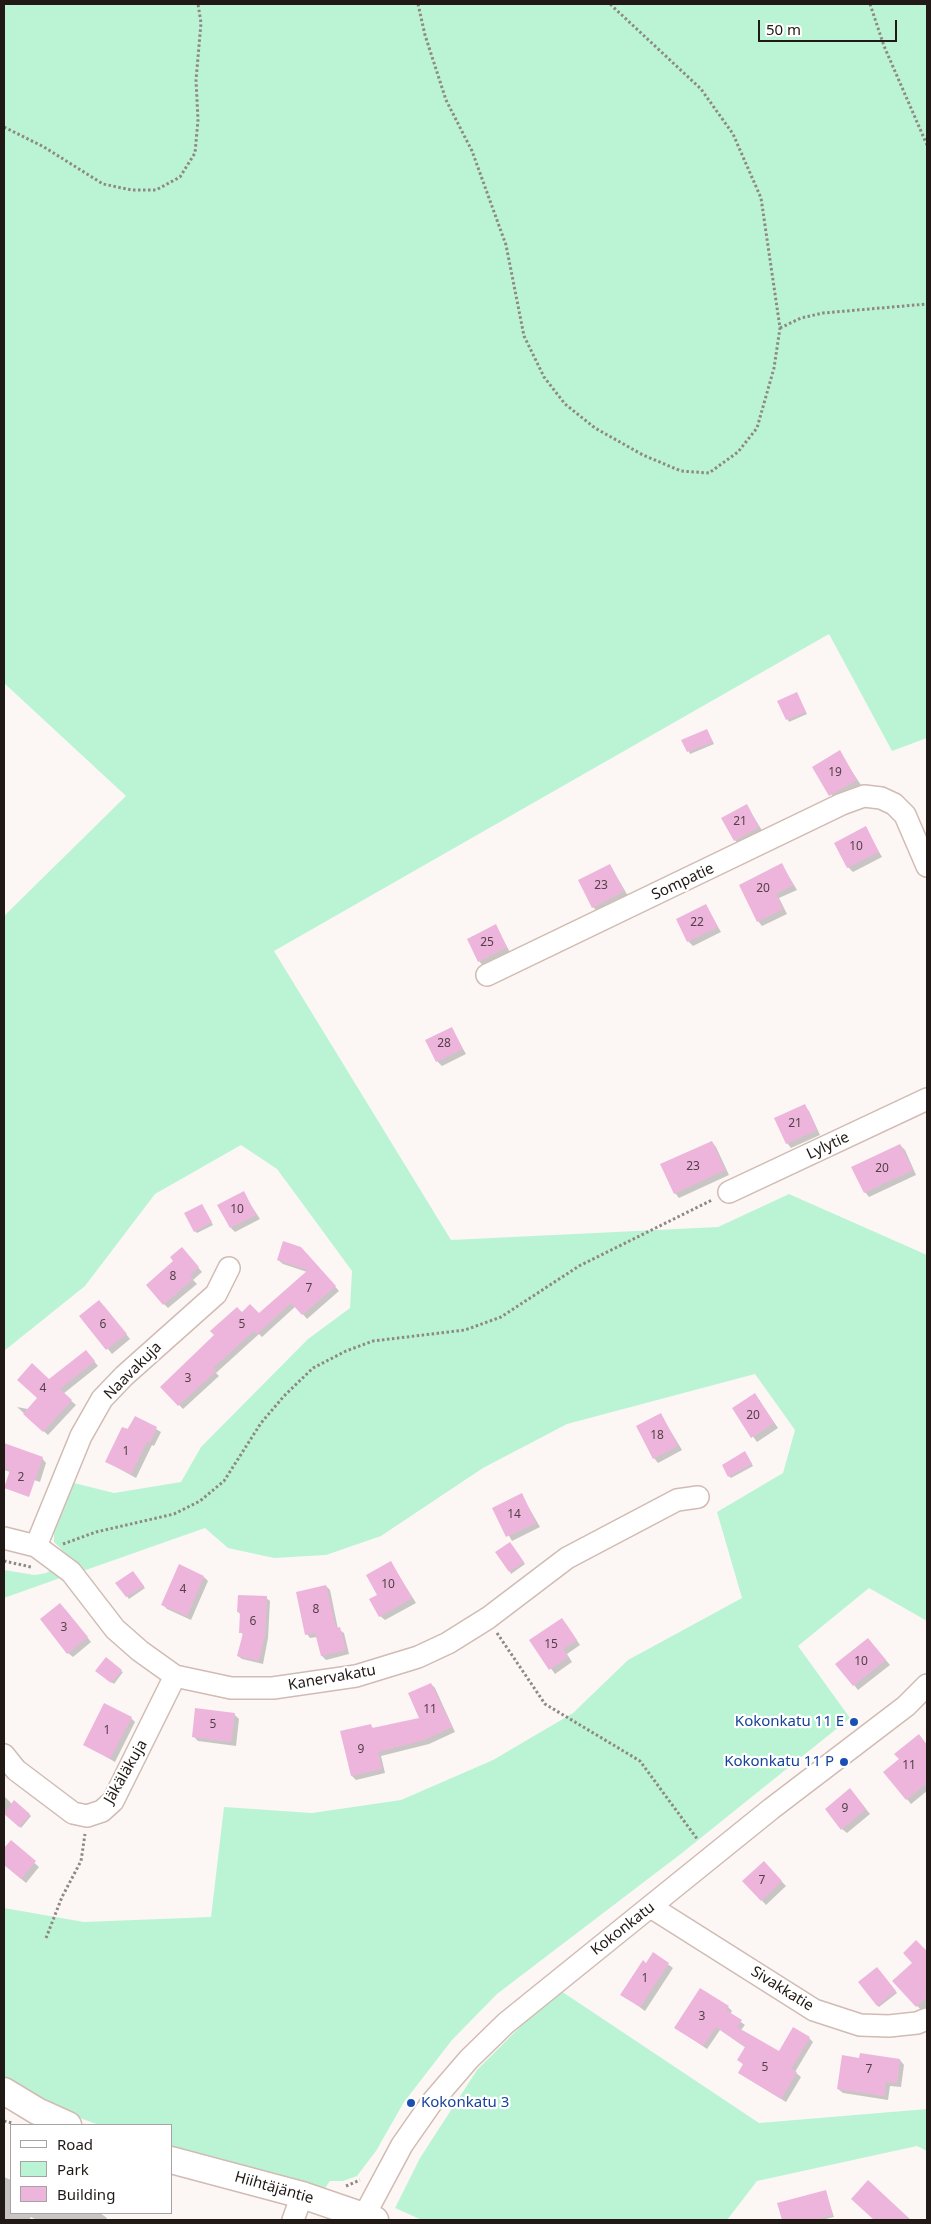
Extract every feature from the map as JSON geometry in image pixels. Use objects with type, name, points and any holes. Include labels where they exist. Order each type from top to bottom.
[{"type":"street","name":"Sompatie","points":[[487,975],[842,804],[864,796],[881,798],[894,804],[904,815],[927,866]]},
{"type":"street","name":"Lylytie","points":[[729,1192],[927,1099]]},
{"type":"street","name":"Naavakuja","points":[[44,1551],[81,1436],[102,1399],[124,1376],[216,1294],[229,1268]]},
{"type":"street","name":"Kanervakatu","points":[[4,1538],[44,1551],[71,1572],[115,1628],[140,1651],[175,1676],[231,1688],[273,1688],[356,1676],[418,1657],[448,1643],[488,1618],[567,1558],[677,1500],[698,1497]]},
{"type":"street","name":"Jäkäläkuja","points":[[4,1755],[16,1770],[73,1813],[87,1816],[102,1811],[113,1801],[175,1676]]},
{"type":"street","name":"Kokonkatu","points":[[370,2218],[402,2145],[432,2102],[469,2059],[539,1995],[771,1809],[906,1706],[927,1685]]},
{"type":"street","name":"Sivakkatie","points":[[651,1907],[814,2010],[860,2025],[890,2026],[917,2023],[927,2019]]},
{"type":"street","points":[[4,2091],[37,2111],[66,2124]]},
{"type":"street","name":"Hiihtäjäntie","points":[[172,2160],[302,2196],[370,2218]]},
{"type":"street","points":[[293,2220],[302,2196]]},
{"type":"path","points":[[4,127],[44,147],[103,184],[132,190],[156,190],[180,177],[195,154],[198,120],[196,80],[201,23],[198,4]]},
{"type":"path","points":[[418,4],[425,35],[446,100],[472,151],[506,245],[524,336],[544,377],[565,404],[595,428],[643,455],[681,472],[709,473],[738,452],[757,428],[774,368],[780,328],[761,198],[732,134],[701,89],[610,4]]},
{"type":"path","points":[[870,4],[884,46],[927,145]]},
{"type":"path","points":[[780,328],[801,318],[823,313],[927,304]]},
{"type":"path","points":[[4,1561],[36,1568],[45,1566],[44,1551],[56,1549],[69,1540],[174,1514],[200,1501],[224,1481],[261,1424],[284,1396],[313,1368],[346,1351],[373,1341],[465,1330],[502,1318],[579,1266],[729,1192]]},
{"type":"path","points":[[488,1618],[545,1704],[640,1761],[698,1840]]},
{"type":"path","points":[[46,1938],[62,1897],[81,1861],[87,1816]]},
{"type":"green space","points":[[4,4],[927,4],[927,738],[892,751],[829,634],[274,951],[451,1240],[718,1227],[789,1194],[927,1255],[927,1621],[869,1588],[798,1646],[850,1718],[682,1853],[497,1994],[452,2040],[404,2102],[376,2151],[357,2176],[343,2181],[330,2181],[323,2191],[172,2149],[172,2124],[96,2124],[72,2115],[4,2077],[4,1908],[84,1922],[211,1917],[224,1807],[312,1813],[401,1800],[493,1760],[573,1713],[628,1660],[742,1598],[717,1512],[783,1473],[795,1430],[755,1374],[567,1424],[483,1468],[381,1536],[326,1555],[274,1558],[228,1548],[205,1528],[83,1571],[54,1542],[54,1531],[74,1483],[114,1493],[181,1482],[201,1447],[308,1339],[350,1308],[352,1271],[277,1169],[241,1145],[155,1194],[85,1286],[4,1351],[4,916],[126,796],[4,683]]},
{"type":"green space","points":[[4,1570],[35,1575],[51,1570],[63,1577],[4,1598]]},
{"type":"green space","points":[[558,1989],[759,2123],[927,2109],[927,2151],[917,2146],[757,2181],[727,2220],[422,2220],[395,2208],[420,2158],[477,2070]]},
{"type":"building","points":[[797,692],[806,712],[786,720],[777,701]]},
{"type":"building","points":[[707,729],[713,742],[687,752],[681,740]]},
{"type":"building","points":[[840,750],[857,780],[829,796],[812,767]]},
{"type":"building","points":[[747,804],[759,827],[734,841],[721,818]]},
{"type":"building","points":[[866,826],[879,852],[847,868],[834,843]]},
{"type":"building","points":[[782,863],[793,885],[776,894],[783,909],[757,922],[739,885]]},
{"type":"building","points":[[610,864],[624,891],[592,908],[578,880]]},
{"type":"building","points":[[706,904],[718,927],[687,942],[676,919]]},
{"type":"building","points":[[496,924],[507,947],[478,962],[467,939]]},
{"type":"building","points":[[452,1027],[463,1049],[436,1062],[425,1040]]},
{"type":"building","points":[[805,1104],[817,1130],[786,1144],[774,1118]]},
{"type":"building","points":[[712,1141],[725,1170],[674,1194],[660,1164]]},
{"type":"building","points":[[900,1144],[913,1170],[864,1193],[851,1167]]},
{"type":"building","points":[[244,1191],[256,1215],[230,1228],[217,1205]]},
{"type":"building","points":[[202,1204],[212,1222],[194,1232],[184,1213]]},
{"type":"building","points":[[283,1241],[301,1247],[336,1286],[302,1315],[291,1303],[257,1334],[254,1331],[213,1368],[216,1371],[178,1406],[160,1387],[214,1335],[210,1331],[237,1307],[242,1312],[250,1304],[259,1313],[308,1270],[277,1260]]},
{"type":"building","points":[[182,1247],[199,1267],[190,1275],[193,1279],[163,1305],[146,1285],[173,1261],[170,1257]]},
{"type":"building","points":[[99,1300],[127,1334],[106,1350],[79,1316]]},
{"type":"building","points":[[86,1350],[95,1361],[60,1389],[72,1400],[43,1432],[23,1414],[37,1398],[17,1380],[32,1363],[49,1379]]},
{"type":"building","points":[[755,1393],[774,1423],[751,1438],[732,1408]]},
{"type":"building","points":[[661,1413],[678,1446],[653,1459],[636,1426]]},
{"type":"building","points":[[135,1416],[157,1427],[150,1443],[147,1442],[131,1474],[105,1462],[122,1427],[128,1429]]},
{"type":"building","points":[[4,1443],[43,1457],[29,1497],[4,1488],[10,1470],[4,1468]]},
{"type":"building","points":[[745,1451],[752,1464],[728,1477],[722,1465]]},
{"type":"building","points":[[522,1493],[536,1523],[506,1537],[492,1508]]},
{"type":"building","points":[[510,1542],[524,1562],[509,1572],[495,1552]]},
{"type":"building","points":[[391,1561],[412,1598],[379,1617],[369,1599],[377,1595],[366,1575]]},
{"type":"building","points":[[179,1564],[204,1576],[187,1616],[161,1605]]},
{"type":"building","points":[[133,1571],[144,1586],[126,1597],[115,1583]]},
{"type":"building","points":[[326,1585],[336,1628],[340,1627],[346,1650],[321,1656],[315,1633],[305,1635],[296,1592]]},
{"type":"building","points":[[238,1595],[267,1596],[265,1634],[259,1661],[237,1656],[243,1633],[239,1633],[240,1612],[237,1612]]},
{"type":"building","points":[[60,1603],[88,1637],[67,1654],[40,1619]]},
{"type":"building","points":[[562,1618],[577,1640],[563,1649],[568,1657],[549,1670],[529,1640]]},
{"type":"building","points":[[868,1638],[886,1660],[853,1686],[835,1664]]},
{"type":"building","points":[[106,1657],[122,1670],[111,1683],[95,1671]]},
{"type":"building","points":[[431,1683],[452,1727],[424,1740],[378,1752],[382,1769],[351,1776],[340,1731],[371,1724],[372,1728],[419,1718],[408,1693]]},
{"type":"building","points":[[104,1703],[132,1717],[110,1759],[83,1745]]},
{"type":"building","points":[[195,1708],[235,1713],[231,1742],[192,1737]]},
{"type":"building","points":[[919,1734],[927,1745],[927,1783],[906,1800],[883,1772],[899,1759],[894,1754]]},
{"type":"building","points":[[850,1788],[866,1809],[841,1830],[825,1809]]},
{"type":"building","points":[[14,1800],[30,1814],[19,1827],[4,1814]]},
{"type":"building","points":[[11,1840],[36,1861],[21,1879],[4,1865],[4,1848]]},
{"type":"building","points":[[764,1861],[782,1881],[761,1901],[742,1881]]},
{"type":"building","points":[[916,1940],[927,1949],[927,1997],[916,2007],[892,1981],[912,1963],[903,1953]]},
{"type":"building","points":[[653,1952],[669,1963],[640,2007],[620,1995],[643,1960],[646,1963]]},
{"type":"building","points":[[877,1967],[896,1991],[877,2006],[858,1982]]},
{"type":"building","points":[[700,1988],[729,2006],[726,2010],[742,2020],[737,2027],[779,2051],[793,2027],[810,2037],[791,2069],[797,2072],[781,2099],[738,2073],[743,2064],[737,2060],[745,2047],[716,2027],[703,2046],[674,2028]]},
{"type":"building","points":[[860,2053],[900,2059],[897,2083],[886,2082],[884,2096],[837,2089],[842,2055],[859,2058]]},
{"type":"building","points":[[868,2180],[911,2220],[874,2220],[851,2199]]},
{"type":"building","points":[[826,2190],[833,2215],[813,2220],[782,2220],[777,2203]]},
{"type":"place","name":"Kokonkatu 11 E","points":[[854,1722]]},
{"type":"place","name":"Kokonkatu 11 P","points":[[844,1762]]},
{"type":"place","name":"Kokonkatu 3","points":[[411,2103]]}]
